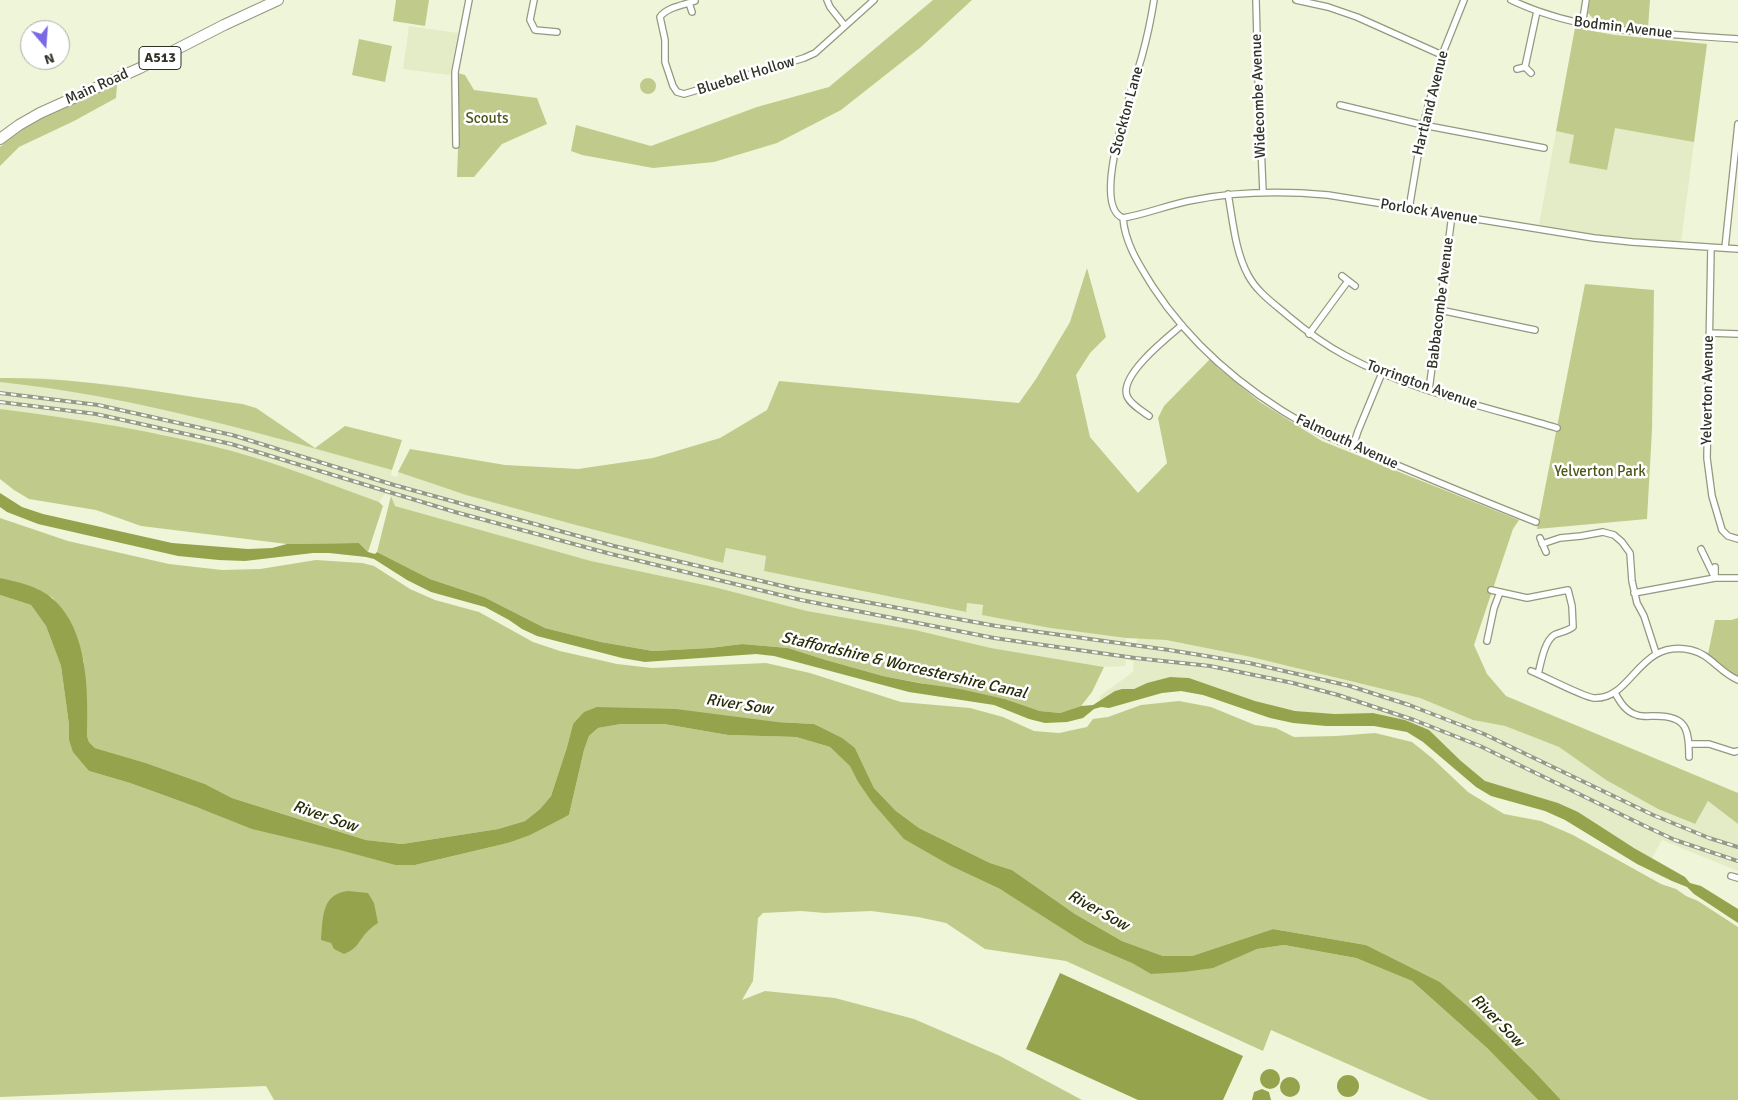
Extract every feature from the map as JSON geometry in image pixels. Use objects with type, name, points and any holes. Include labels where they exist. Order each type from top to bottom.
[{"type":"highway","name":"Main Road","points":[[0,139],[19,124],[40,113],[140,68],[278,0]]},
{"type":"street","points":[[456,145],[454,72],[469,0]]},
{"type":"street","points":[[534,0],[530,20],[535,30],[556,32]]},
{"type":"street","points":[[827,0],[830,7],[845,26]]},
{"type":"street","name":"Bluebell Hollow","points":[[692,12],[692,2],[670,9],[660,17],[667,68],[673,86],[677,92],[684,94],[815,53],[874,0]]},
{"type":"street","name":"Stockton Lane","points":[[1123,218],[1115,213],[1110,182],[1124,115],[1142,56],[1154,0]]},
{"type":"street","name":"Widecombe Avenue","points":[[1256,0],[1263,192]]},
{"type":"street","points":[[1296,0],[1357,18],[1442,56]]},
{"type":"street","name":"Hartland Avenue","points":[[1409,209],[1423,125],[1442,56],[1464,0]]},
{"type":"street","name":"Bodmin Avenue","points":[[1511,0],[1537,11],[1582,25],[1738,39]]},
{"type":"street","points":[[1582,25],[1586,0]]},
{"type":"street","points":[[1525,67],[1537,11]]},
{"type":"street","points":[[1517,69],[1525,67]]},
{"type":"street","points":[[1525,67],[1531,74]]},
{"type":"street","points":[[1340,105],[1423,125],[1544,148]]},
{"type":"street","points":[[1725,248],[1738,124]]},
{"type":"street","name":"Porlock Avenue","points":[[1123,218],[1192,200],[1228,194],[1263,192],[1328,195],[1594,238],[1738,249]]},
{"type":"street","name":"Torrington Avenue","points":[[1228,194],[1240,254],[1248,274],[1265,297],[1309,334],[1346,356],[1382,374],[1557,428]]},
{"type":"street","name":"Babbacombe Avenue","points":[[1429,390],[1452,215]]},
{"type":"street","name":"Falmouth Avenue","points":[[1123,218],[1130,248],[1165,304],[1182,325],[1226,369],[1273,406],[1308,427],[1440,484],[1536,522]]},
{"type":"street","name":"Yelverton Avenue","points":[[1711,248],[1707,458],[1709,478],[1722,530],[1728,536],[1738,539]]},
{"type":"street","points":[[1342,276],[1356,286]]},
{"type":"street","points":[[1309,334],[1348,281]]},
{"type":"street","points":[[1440,310],[1535,330]]},
{"type":"street","points":[[1150,416],[1130,401],[1126,394],[1130,376],[1152,351],[1182,325]]},
{"type":"street","points":[[1710,333],[1738,334]]},
{"type":"street","points":[[1353,446],[1382,374]]},
{"type":"street","points":[[1546,552],[1541,541],[1603,532],[1614,536],[1622,542],[1630,553],[1636,603],[1644,616],[1656,653]]},
{"type":"street","points":[[1701,549],[1715,578]]},
{"type":"street","points":[[1715,567],[1715,578]]},
{"type":"street","points":[[1634,593],[1670,588],[1715,578],[1738,578]]},
{"type":"street","points":[[1492,590],[1526,598],[1568,590],[1572,606],[1573,627],[1566,633],[1554,636],[1549,640],[1538,674]]},
{"type":"street","points":[[1487,641],[1494,608],[1500,592]]},
{"type":"street","points":[[1531,671],[1592,698],[1604,697],[1615,693],[1642,664],[1656,653],[1678,648],[1701,653],[1724,673],[1738,680]]},
{"type":"street","points":[[1615,693],[1622,704],[1638,716],[1664,716],[1680,720],[1688,732],[1689,757]]},
{"type":"street","points":[[1689,744],[1709,744],[1734,752],[1738,751]]},
{"type":"shaded area","points":[[409,26],[458,33],[450,75],[403,69]]},
{"type":"shaded area","points":[[1575,28],[1615,35],[1707,44],[1681,242],[1607,236],[1539,225]]},
{"type":"shaded area","points":[[0,378],[42,378],[123,386],[242,404],[256,408],[315,448],[392,470],[391,475],[397,477],[398,472],[466,495],[722,563],[726,548],[766,556],[764,571],[965,612],[967,603],[984,606],[983,615],[1050,628],[1126,638],[1126,643],[1136,644],[1138,638],[1166,640],[1251,657],[1420,698],[1473,720],[1505,726],[1559,747],[1606,780],[1658,809],[1694,824],[1708,801],[1738,824],[1738,871],[1662,840],[1652,858],[1558,803],[1485,781],[1429,730],[1405,720],[1373,713],[1335,714],[1295,711],[1255,701],[1189,678],[1170,677],[1147,683],[1134,689],[1115,691],[1100,702],[1100,696],[1133,672],[1134,661],[1126,660],[1125,666],[1104,667],[991,648],[915,630],[807,611],[714,587],[591,561],[395,506],[391,496],[385,494],[379,502],[232,451],[161,434],[0,409]]},
{"type":"shaded area","points":[[0,493],[22,507],[43,514],[172,543],[248,549],[272,548],[287,544],[359,543],[368,552],[375,554],[377,552],[430,579],[484,597],[545,628],[601,642],[653,651],[742,644],[788,648],[883,676],[960,689],[1005,699],[1040,711],[1060,713],[1081,706],[1093,705],[1115,691],[1134,689],[1147,683],[1170,677],[1189,678],[1255,701],[1295,711],[1335,714],[1373,713],[1405,720],[1429,730],[1485,781],[1558,803],[1578,812],[1634,848],[1685,877],[1690,883],[1701,886],[1738,909],[1738,923],[1694,894],[1687,887],[1637,864],[1565,820],[1545,811],[1491,796],[1476,787],[1423,742],[1407,732],[1374,726],[1326,726],[1293,723],[1270,718],[1203,695],[1181,691],[1162,693],[1109,708],[1101,707],[1094,709],[1083,718],[1067,722],[1045,723],[1029,719],[994,705],[909,692],[774,656],[756,654],[645,662],[537,636],[485,607],[431,592],[407,580],[374,559],[329,553],[313,553],[245,561],[178,556],[38,524],[7,512],[0,507]]},
{"type":"shaded area","points":[[0,578],[28,585],[53,599],[65,612],[74,628],[84,663],[87,736],[89,742],[95,748],[146,763],[205,784],[232,798],[366,840],[402,844],[498,829],[525,821],[540,809],[551,796],[573,724],[584,712],[597,707],[676,709],[777,722],[814,724],[842,738],[855,748],[874,788],[896,811],[919,828],[990,863],[1012,870],[1075,914],[1122,941],[1163,956],[1192,956],[1273,929],[1366,945],[1440,982],[1471,1009],[1561,1100],[1538,1100],[1487,1048],[1412,981],[1356,958],[1284,945],[1257,949],[1213,968],[1151,974],[1132,963],[1085,943],[1000,889],[953,867],[904,839],[871,801],[850,766],[830,747],[796,737],[728,735],[664,724],[621,724],[598,728],[589,736],[584,750],[569,815],[530,835],[508,843],[415,865],[395,865],[252,829],[130,783],[89,771],[73,752],[69,740],[69,725],[61,666],[46,626],[31,605],[0,595]]},
{"type":"shaded area","points":[[348,891],[368,893],[374,903],[378,923],[368,931],[356,947],[344,954],[334,949],[331,943],[321,940],[323,916],[328,902],[339,893]]},
{"type":"shaded area","points":[[1060,973],[1243,1056],[1223,1100],[1138,1100],[1026,1049]]},
{"type":"shaded area","points":[[1270,1069],[1277,1072],[1280,1079],[1277,1086],[1270,1089],[1263,1086],[1260,1079],[1263,1072]]},
{"type":"shaded area","points":[[1348,1075],[1356,1078],[1359,1086],[1356,1094],[1348,1097],[1340,1094],[1337,1086],[1340,1078]]},
{"type":"shaded area","points":[[1290,1077],[1297,1080],[1300,1087],[1297,1094],[1290,1097],[1283,1094],[1280,1087],[1283,1080]]},
{"type":"shaded area","points":[[1262,1089],[1269,1092],[1271,1100],[1252,1100],[1254,1092]]},
{"type":"green space","points":[[396,0],[429,0],[425,26],[393,21]]},
{"type":"green space","points":[[933,0],[972,0],[921,47],[841,110],[777,143],[714,162],[653,168],[582,155],[571,151],[576,125],[651,146],[757,107],[829,87]]},
{"type":"green space","points":[[1590,0],[1650,0],[1648,28],[1615,26],[1600,22],[1588,13]]},
{"type":"green space","points":[[1575,28],[1615,35],[1707,44],[1694,142],[1615,128],[1607,170],[1569,163],[1574,135],[1556,131]]},
{"type":"green space","points":[[359,39],[392,46],[385,82],[352,75]]},
{"type":"green space","name":"Scouts","points":[[458,73],[465,75],[474,90],[537,98],[547,124],[502,144],[474,177],[457,177]]},
{"type":"green space","points":[[648,78],[654,80],[656,86],[654,92],[648,94],[642,92],[640,86],[642,80]]},
{"type":"green space","points":[[117,85],[116,98],[74,121],[19,147],[0,166],[0,147],[12,136],[56,111]]},
{"type":"green space","points":[[1087,268],[1106,337],[1090,353],[1076,375],[1090,437],[1138,493],[1167,463],[1158,418],[1164,406],[1211,358],[1218,368],[1260,402],[1322,441],[1519,520],[1513,529],[1474,645],[1487,674],[1506,696],[1738,793],[1738,824],[1708,801],[1695,824],[1658,809],[1606,780],[1559,747],[1505,726],[1473,720],[1420,698],[1251,657],[1166,640],[1126,638],[1050,628],[982,615],[983,605],[967,603],[966,612],[764,571],[766,556],[726,548],[723,563],[466,495],[398,472],[410,449],[505,465],[578,469],[653,458],[720,438],[767,410],[779,381],[1019,403],[1036,379],[1070,322]]},
{"type":"green space","name":"Yelverton Park","points":[[1585,284],[1654,290],[1652,430],[1647,519],[1537,529]]},
{"type":"green space","points":[[0,378],[31,378],[92,383],[242,404],[256,408],[315,448],[345,426],[402,440],[392,470],[198,418],[50,388],[0,382]]},
{"type":"green space","points":[[0,409],[117,426],[175,437],[232,451],[269,462],[379,502],[383,506],[368,552],[359,543],[287,544],[141,526],[96,510],[29,499],[0,479]]},
{"type":"green space","points":[[391,496],[395,506],[591,561],[714,587],[807,611],[915,630],[991,648],[1104,667],[1092,692],[1081,706],[1060,713],[1040,711],[1005,699],[883,676],[788,648],[742,644],[653,651],[601,642],[545,628],[484,597],[430,579],[377,552]]},
{"type":"green space","points":[[0,518],[68,541],[169,564],[222,570],[260,569],[316,560],[362,563],[374,566],[410,589],[435,600],[479,612],[533,642],[560,651],[617,664],[652,668],[766,663],[810,673],[901,702],[970,708],[1003,717],[1034,731],[1059,733],[1087,727],[1093,719],[1108,717],[1141,705],[1179,701],[1211,707],[1255,725],[1276,728],[1294,737],[1375,733],[1412,742],[1468,792],[1504,814],[1541,821],[1573,835],[1661,884],[1676,889],[1698,901],[1738,927],[1738,1100],[1561,1100],[1471,1009],[1440,982],[1366,945],[1273,929],[1192,956],[1163,956],[1122,941],[1075,914],[1012,870],[990,863],[919,828],[896,811],[874,788],[855,748],[814,724],[777,722],[573,724],[551,796],[540,809],[525,821],[498,829],[402,844],[366,840],[232,798],[205,784],[146,763],[95,748],[89,742],[87,736],[84,662],[77,637],[53,598],[38,589],[0,578]]},
{"type":"green space","points":[[0,595],[31,605],[46,626],[61,666],[69,725],[69,740],[89,771],[130,783],[199,808],[395,865],[415,865],[508,843],[569,815],[584,750],[589,736],[598,728],[621,724],[664,724],[728,735],[796,737],[830,747],[851,766],[858,782],[871,801],[953,867],[1000,889],[1152,974],[1236,957],[1257,949],[1284,945],[1356,958],[1412,981],[1487,1048],[1538,1100],[1429,1100],[1271,1030],[1263,1051],[1066,961],[985,949],[946,923],[918,917],[871,911],[763,913],[758,918],[753,981],[742,1000],[765,991],[835,998],[914,1019],[1000,1056],[1082,1100],[274,1100],[266,1086],[0,1097]]},
{"type":"green space","points":[[1738,618],[1738,676],[1728,671],[1708,654],[1715,620]]},
{"type":"railway","points":[[0,393],[98,405],[232,435],[394,485],[614,546],[795,589],[996,626],[1249,663],[1350,686],[1409,705],[1484,734],[1653,815],[1709,838],[1738,847]]},
{"type":"railway","points":[[0,402],[96,414],[231,444],[455,512],[611,554],[801,600],[994,638],[1135,658],[1210,666],[1293,683],[1338,695],[1414,720],[1480,746],[1675,840],[1738,861]]},
{"type":"water label","name":"Staffordshire & Worcestershire Canal","points":[[904,666]]},
{"type":"water label","name":"River Sow","points":[[739,705]]},
{"type":"water label","name":"River Sow","points":[[325,817]]},
{"type":"water label","name":"River Sow","points":[[1098,911]]},
{"type":"water label","name":"River Sow","points":[[1497,1021]]}]
